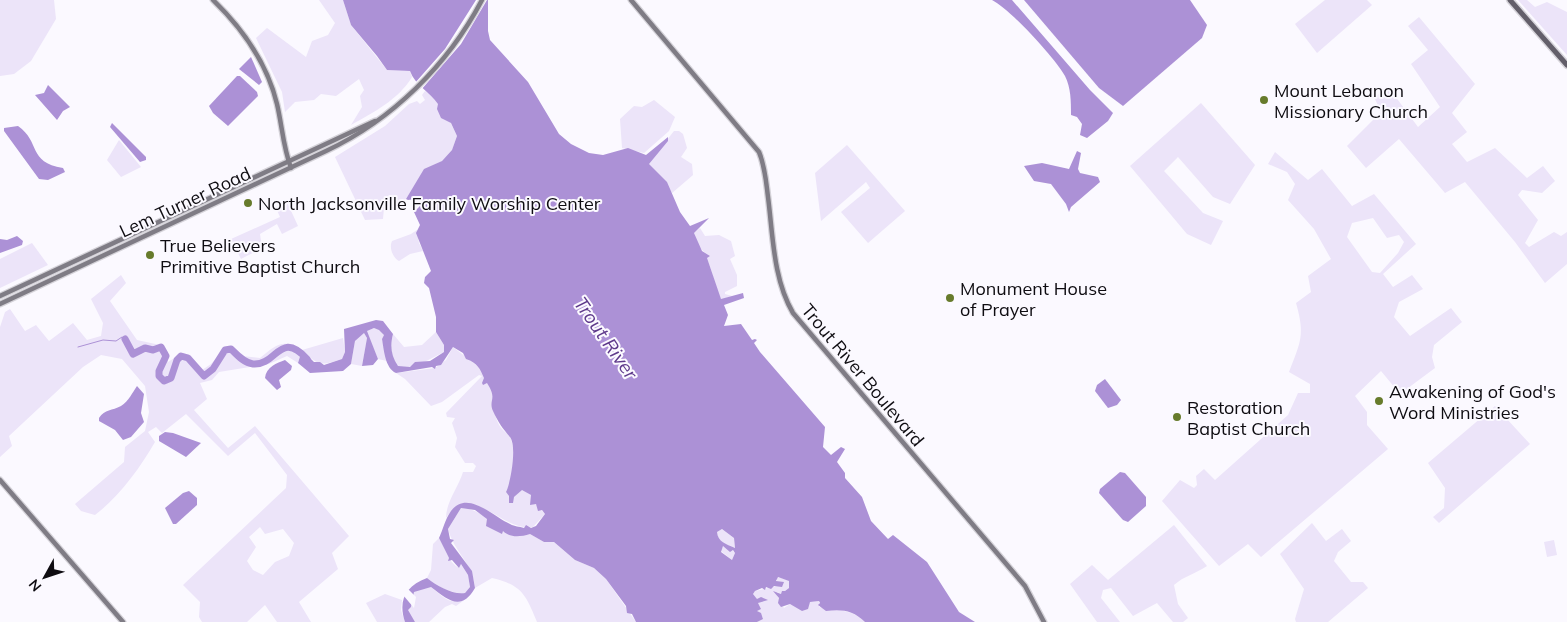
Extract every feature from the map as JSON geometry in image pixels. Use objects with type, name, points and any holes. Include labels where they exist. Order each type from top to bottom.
[{"type":"main road","points":[[213,0],[238,26],[255,51],[267,75],[277,104],[291,168]]},
{"type":"main road","name":"Lem Turner Road","points":[[0,304],[352,138],[413,91],[449,51],[482,0]]},
{"type":"main road","name":"Trout River Boulevard","points":[[631,0],[758,152],[766,177],[779,278],[784,297],[793,313],[1025,586],[1044,622]]},
{"type":"main road","points":[[1510,0],[1567,64]]},
{"type":"main road","name":"Lem Turner Road","points":[[0,296],[378,119]]},
{"type":"main road","points":[[34,280],[37,287]]},
{"type":"main road","points":[[0,480],[123,622]]},
{"type":"shaded area","points":[[0,0],[54,0],[56,19],[31,61],[14,74],[0,76]]},
{"type":"shaded area","points":[[319,0],[343,0],[351,25],[387,70],[410,71],[412,77],[393,99],[351,125],[362,107],[360,96],[364,90],[359,79],[336,96],[321,94],[314,100],[295,102],[285,112],[282,92],[256,38],[267,28],[306,57],[312,41],[328,35],[335,23]]},
{"type":"shaded area","points":[[1325,0],[1367,0],[1372,5],[1317,53],[1295,24]]},
{"type":"shaded area","points":[[1518,0],[1527,0],[1535,7],[1547,2],[1567,12],[1567,55]]},
{"type":"shaded area","points":[[1419,17],[1475,84],[1452,113],[1467,132],[1452,144],[1467,162],[1495,148],[1527,178],[1543,166],[1555,181],[1542,193],[1522,190],[1518,195],[1538,220],[1525,243],[1529,247],[1554,232],[1561,236],[1567,232],[1567,264],[1545,283],[1515,242],[1465,182],[1445,193],[1399,139],[1366,168],[1347,146],[1381,112],[1374,97],[1389,88],[1418,127],[1440,107],[1411,64],[1428,50],[1408,26]]},
{"type":"shaded area","points":[[425,91],[440,105],[457,136],[452,150],[442,161],[424,170],[406,199],[384,208],[383,219],[365,220],[335,157],[385,126],[409,104],[417,101],[420,104],[425,100],[422,95]]},
{"type":"shaded area","points":[[654,100],[675,117],[669,131],[644,153],[622,148],[620,119],[634,106],[642,107]]},
{"type":"shaded area","points":[[1201,103],[1255,165],[1230,204],[1213,197],[1178,157],[1164,171],[1203,213],[1223,221],[1211,245],[1187,234],[1130,166]]},
{"type":"shaded area","points":[[674,131],[679,131],[683,134],[687,148],[681,157],[692,164],[693,175],[672,193],[648,164]]},
{"type":"shaded area","points":[[119,140],[141,167],[121,177],[107,160]]},
{"type":"shaded area","points":[[847,145],[905,211],[868,243],[841,212],[870,188],[866,182],[821,221],[815,173]]},
{"type":"shaded area","points":[[1275,152],[1308,180],[1322,169],[1352,206],[1374,194],[1416,244],[1383,274],[1393,287],[1412,275],[1423,289],[1399,302],[1394,317],[1410,336],[1451,308],[1462,322],[1434,345],[1432,357],[1435,368],[1400,394],[1381,371],[1355,396],[1367,412],[1367,425],[1388,449],[1261,557],[1248,544],[1219,566],[1162,501],[1180,480],[1194,488],[1197,485],[1196,476],[1204,469],[1215,480],[1288,415],[1298,393],[1310,393],[1310,384],[1289,372],[1299,345],[1301,331],[1296,303],[1311,292],[1308,276],[1331,259],[1314,229],[1288,200],[1295,184],[1287,172],[1268,164]],"holes":[[[1373,218],[1387,238],[1399,235],[1404,242],[1398,253],[1380,273],[1372,272],[1347,237],[1352,223]]]},
{"type":"shaded area","points":[[287,202],[298,226],[282,234],[277,224],[260,234],[262,248],[241,259],[231,239],[280,217],[276,208]]},
{"type":"shaded area","points":[[700,228],[705,236],[719,235],[731,241],[735,256],[730,259],[737,275],[737,286],[725,292],[725,294],[732,296],[721,300],[706,258],[710,256],[699,246],[696,240],[694,233]]},
{"type":"shaded area","points":[[417,230],[419,243],[423,251],[410,254],[399,261],[392,252],[392,241]]},
{"type":"shaded area","points":[[32,243],[48,265],[0,288],[0,259]]},
{"type":"shaded area","points":[[121,275],[126,283],[110,301],[137,340],[160,345],[168,352],[168,362],[182,353],[190,355],[202,370],[211,364],[226,347],[232,347],[242,356],[260,358],[275,347],[285,344],[290,344],[302,350],[298,363],[287,356],[269,364],[219,372],[212,380],[200,383],[207,399],[194,410],[228,448],[255,426],[349,536],[332,553],[338,569],[299,602],[311,622],[277,622],[265,605],[247,622],[202,622],[199,617],[200,602],[183,585],[286,488],[287,475],[255,433],[228,456],[186,414],[162,433],[156,427],[148,432],[155,442],[136,472],[104,508],[95,515],[81,511],[75,504],[124,462],[125,447],[145,431],[149,412],[145,386],[122,359],[101,355],[83,367],[9,436],[12,446],[0,457],[0,327],[5,312],[10,309],[25,331],[36,325],[49,341],[73,323],[87,340],[101,336],[103,323],[91,299]],"holes":[[[260,527],[265,534],[283,529],[294,543],[289,556],[275,562],[263,575],[253,570],[247,561],[256,547],[249,537]]]},
{"type":"shaded area","points":[[374,328],[379,329],[384,335],[382,339],[387,361],[378,359],[366,331]]},
{"type":"shaded area","points":[[436,332],[444,345],[444,352],[410,367],[398,367],[392,351],[393,334],[404,347],[422,345]]},
{"type":"shaded area","points":[[361,333],[364,333],[367,338],[362,366],[351,364],[355,341]]},
{"type":"shaded area","points":[[343,338],[345,352],[342,359],[329,363],[320,363],[302,350]]},
{"type":"shaded area","points":[[453,347],[480,368],[494,394],[496,418],[500,427],[510,436],[513,445],[513,466],[506,492],[509,496],[509,502],[522,489],[531,495],[532,500],[545,514],[533,527],[521,527],[510,523],[476,505],[466,504],[456,507],[446,518],[448,506],[463,472],[473,472],[476,466],[473,463],[465,463],[455,447],[457,438],[452,423],[455,418],[447,417],[446,413],[482,376],[479,375],[442,402],[431,406],[405,379],[396,373],[435,368],[446,360]]},
{"type":"shaded area","points":[[1495,406],[1530,444],[1439,523],[1433,517],[1444,508],[1445,488],[1428,463]]},
{"type":"shaded area","points":[[461,508],[471,509],[479,513],[511,533],[520,535],[530,534],[544,542],[554,542],[575,560],[594,568],[606,579],[636,622],[537,622],[522,592],[510,584],[492,578],[475,588],[471,571],[454,544],[448,529]]},
{"type":"shaded area","points":[[1312,523],[1326,541],[1342,529],[1351,541],[1338,552],[1334,561],[1351,582],[1363,582],[1368,588],[1328,622],[1296,622],[1295,619],[1304,589],[1280,554]]},
{"type":"shaded area","points":[[1174,525],[1207,566],[1174,585],[1178,604],[1188,618],[1183,622],[1173,622],[1157,603],[1133,616],[1111,588],[1103,590],[1101,598],[1120,622],[1097,622],[1070,584],[1092,565],[1108,580]]},
{"type":"shaded area","points":[[722,529],[734,538],[735,548],[723,543],[719,539],[717,532]]},
{"type":"shaded area","points":[[439,538],[452,562],[459,568],[461,564],[468,575],[470,587],[465,593],[455,593],[435,584],[427,578],[431,570],[433,544]]},
{"type":"shaded area","points":[[1554,540],[1557,555],[1547,557],[1544,542]]},
{"type":"shaded area","points":[[723,546],[735,553],[732,560],[721,551]]},
{"type":"shaded area","points":[[777,577],[789,580],[789,588],[781,594],[777,592],[784,608],[790,604],[804,609],[810,602],[819,601],[819,607],[849,612],[865,622],[757,622],[763,618],[757,611],[758,603],[763,599],[757,599],[753,594],[755,591],[777,586]]},
{"type":"shaded area","points":[[424,587],[431,587],[447,600],[456,601],[467,598],[456,606],[452,604],[445,607],[429,622],[415,622],[407,610],[411,607],[414,592]]},
{"type":"shaded area","points":[[385,594],[402,600],[401,610],[405,622],[377,622],[366,603]]},
{"type":"water","name":"Trout River","points":[[343,0],[488,0],[488,31],[490,40],[528,82],[559,134],[571,144],[589,153],[603,155],[628,148],[646,155],[668,137],[668,141],[649,164],[667,182],[680,212],[690,226],[709,218],[694,233],[702,251],[710,256],[707,258],[721,299],[743,293],[744,298],[724,305],[728,315],[724,326],[741,324],[752,340],[757,340],[754,343],[760,352],[825,427],[823,447],[831,455],[841,447],[845,449],[837,462],[845,473],[845,478],[862,497],[871,521],[888,539],[893,535],[927,562],[959,612],[975,622],[865,622],[847,611],[826,611],[818,605],[819,601],[810,602],[808,609],[802,611],[790,604],[781,607],[778,603],[779,598],[773,591],[781,594],[782,591],[789,588],[789,581],[778,577],[776,581],[784,582],[782,587],[774,586],[771,589],[766,587],[765,590],[762,588],[753,594],[757,599],[761,597],[768,600],[758,603],[761,609],[757,611],[761,613],[763,619],[757,622],[636,622],[632,614],[627,613],[626,606],[606,579],[594,568],[575,560],[554,542],[544,542],[530,534],[515,536],[503,531],[502,534],[486,526],[487,519],[475,510],[461,508],[448,529],[450,539],[454,540],[451,543],[472,571],[475,588],[465,600],[459,602],[443,596],[431,587],[414,592],[411,607],[408,610],[415,622],[405,622],[402,607],[405,595],[419,581],[427,578],[435,584],[455,593],[465,593],[470,587],[468,575],[461,564],[459,568],[452,560],[448,561],[449,558],[439,538],[449,514],[457,505],[472,504],[489,511],[512,525],[524,528],[526,525],[531,528],[536,526],[545,514],[542,510],[538,511],[536,504],[530,505],[531,495],[522,490],[514,497],[513,503],[509,503],[509,496],[506,492],[512,464],[512,442],[493,411],[491,404],[492,393],[487,383],[483,385],[482,383],[484,378],[480,369],[476,364],[466,359],[463,353],[453,347],[441,365],[436,366],[435,369],[432,367],[396,373],[389,367],[386,358],[382,339],[384,335],[374,328],[367,331],[378,359],[373,365],[362,366],[367,338],[364,333],[355,341],[351,364],[343,371],[310,373],[298,363],[302,350],[314,362],[320,362],[324,365],[342,359],[345,352],[344,329],[376,320],[383,321],[393,334],[392,351],[398,366],[410,367],[415,362],[430,361],[444,352],[444,345],[436,332],[436,317],[429,288],[424,283],[425,277],[431,271],[416,233],[420,225],[414,212],[419,207],[423,198],[406,199],[424,169],[442,161],[452,150],[457,136],[451,123],[441,118],[437,109],[438,104],[415,80],[410,71],[387,70],[351,25]],"holes":[[[722,529],[734,538],[735,548],[719,538],[717,532]],[[723,546],[730,552],[733,550],[735,553],[732,560],[721,552]]]},
{"type":"water","points":[[992,0],[1012,0],[1090,90],[1113,113],[1108,121],[1087,138],[1080,135],[1082,124],[1077,117],[1071,115],[1070,90],[1060,68],[1010,13]]},
{"type":"water","points":[[1024,0],[1190,0],[1207,25],[1202,38],[1123,106],[1099,88]]},
{"type":"water","points":[[251,57],[262,82],[259,85],[239,69]]},
{"type":"water","points":[[237,76],[240,76],[257,92],[258,96],[228,126],[213,113],[209,106]]},
{"type":"water","points":[[48,85],[70,107],[63,111],[57,120],[35,95],[44,93]]},
{"type":"water","points":[[112,123],[146,157],[146,160],[140,162],[110,127]]},
{"type":"water","points":[[18,126],[30,138],[39,156],[44,161],[63,168],[65,172],[48,180],[39,179],[4,131],[4,128]]},
{"type":"water","points":[[1077,151],[1081,153],[1078,169],[1080,173],[1098,177],[1100,182],[1071,207],[1069,212],[1066,204],[1051,184],[1034,181],[1024,166],[1042,163],[1069,169]]},
{"type":"water","points":[[17,236],[23,241],[22,245],[0,253],[0,239],[7,240]]},
{"type":"water","points":[[285,360],[292,366],[291,370],[279,380],[281,387],[277,390],[265,378],[266,374],[272,366]]},
{"type":"water","points":[[1105,379],[1121,400],[1117,405],[1108,408],[1095,391],[1097,385]]},
{"type":"water","points":[[137,386],[144,394],[141,413],[144,422],[131,437],[123,440],[115,430],[99,421],[99,418],[106,412],[124,404]]},
{"type":"water","points":[[165,432],[201,443],[186,457],[159,441],[159,436]]},
{"type":"water","points":[[1120,472],[1125,473],[1146,497],[1146,506],[1128,522],[1123,520],[1099,493],[1100,489]]},
{"type":"water","points":[[189,491],[197,498],[197,505],[176,524],[173,524],[165,508],[183,493]]},
{"type":"pier","points":[[476,0],[487,0],[461,44],[421,90],[415,83],[445,49]]},
{"type":"pier","points":[[408,589],[416,597],[414,608],[403,595]]},
{"type":"waterway","points":[[78,347],[103,340],[116,341],[122,337],[125,339]]},
{"type":"waterway","points":[[125,339],[133,354],[145,348],[153,350],[161,347],[166,356],[159,371],[159,376],[164,381],[171,378],[177,360],[181,356],[188,358],[204,376],[213,369],[225,350],[231,349],[238,356],[253,364],[268,360],[284,348],[291,347],[307,359]]},
{"type":"place","name":"Mount Lebanon Missionary Church","points":[[1264,100]]},
{"type":"place","name":"North Jacksonville Family Worship Center","points":[[248,203]]},
{"type":"place","name":"True Believers Primitive Baptist Church","points":[[150,255]]},
{"type":"place","name":"Monument House of Prayer","points":[[950,298]]},
{"type":"place","name":"Awakening of God's Word Ministries","points":[[1379,401]]},
{"type":"place","name":"Restoration Baptist Church","points":[[1177,417]]}]
